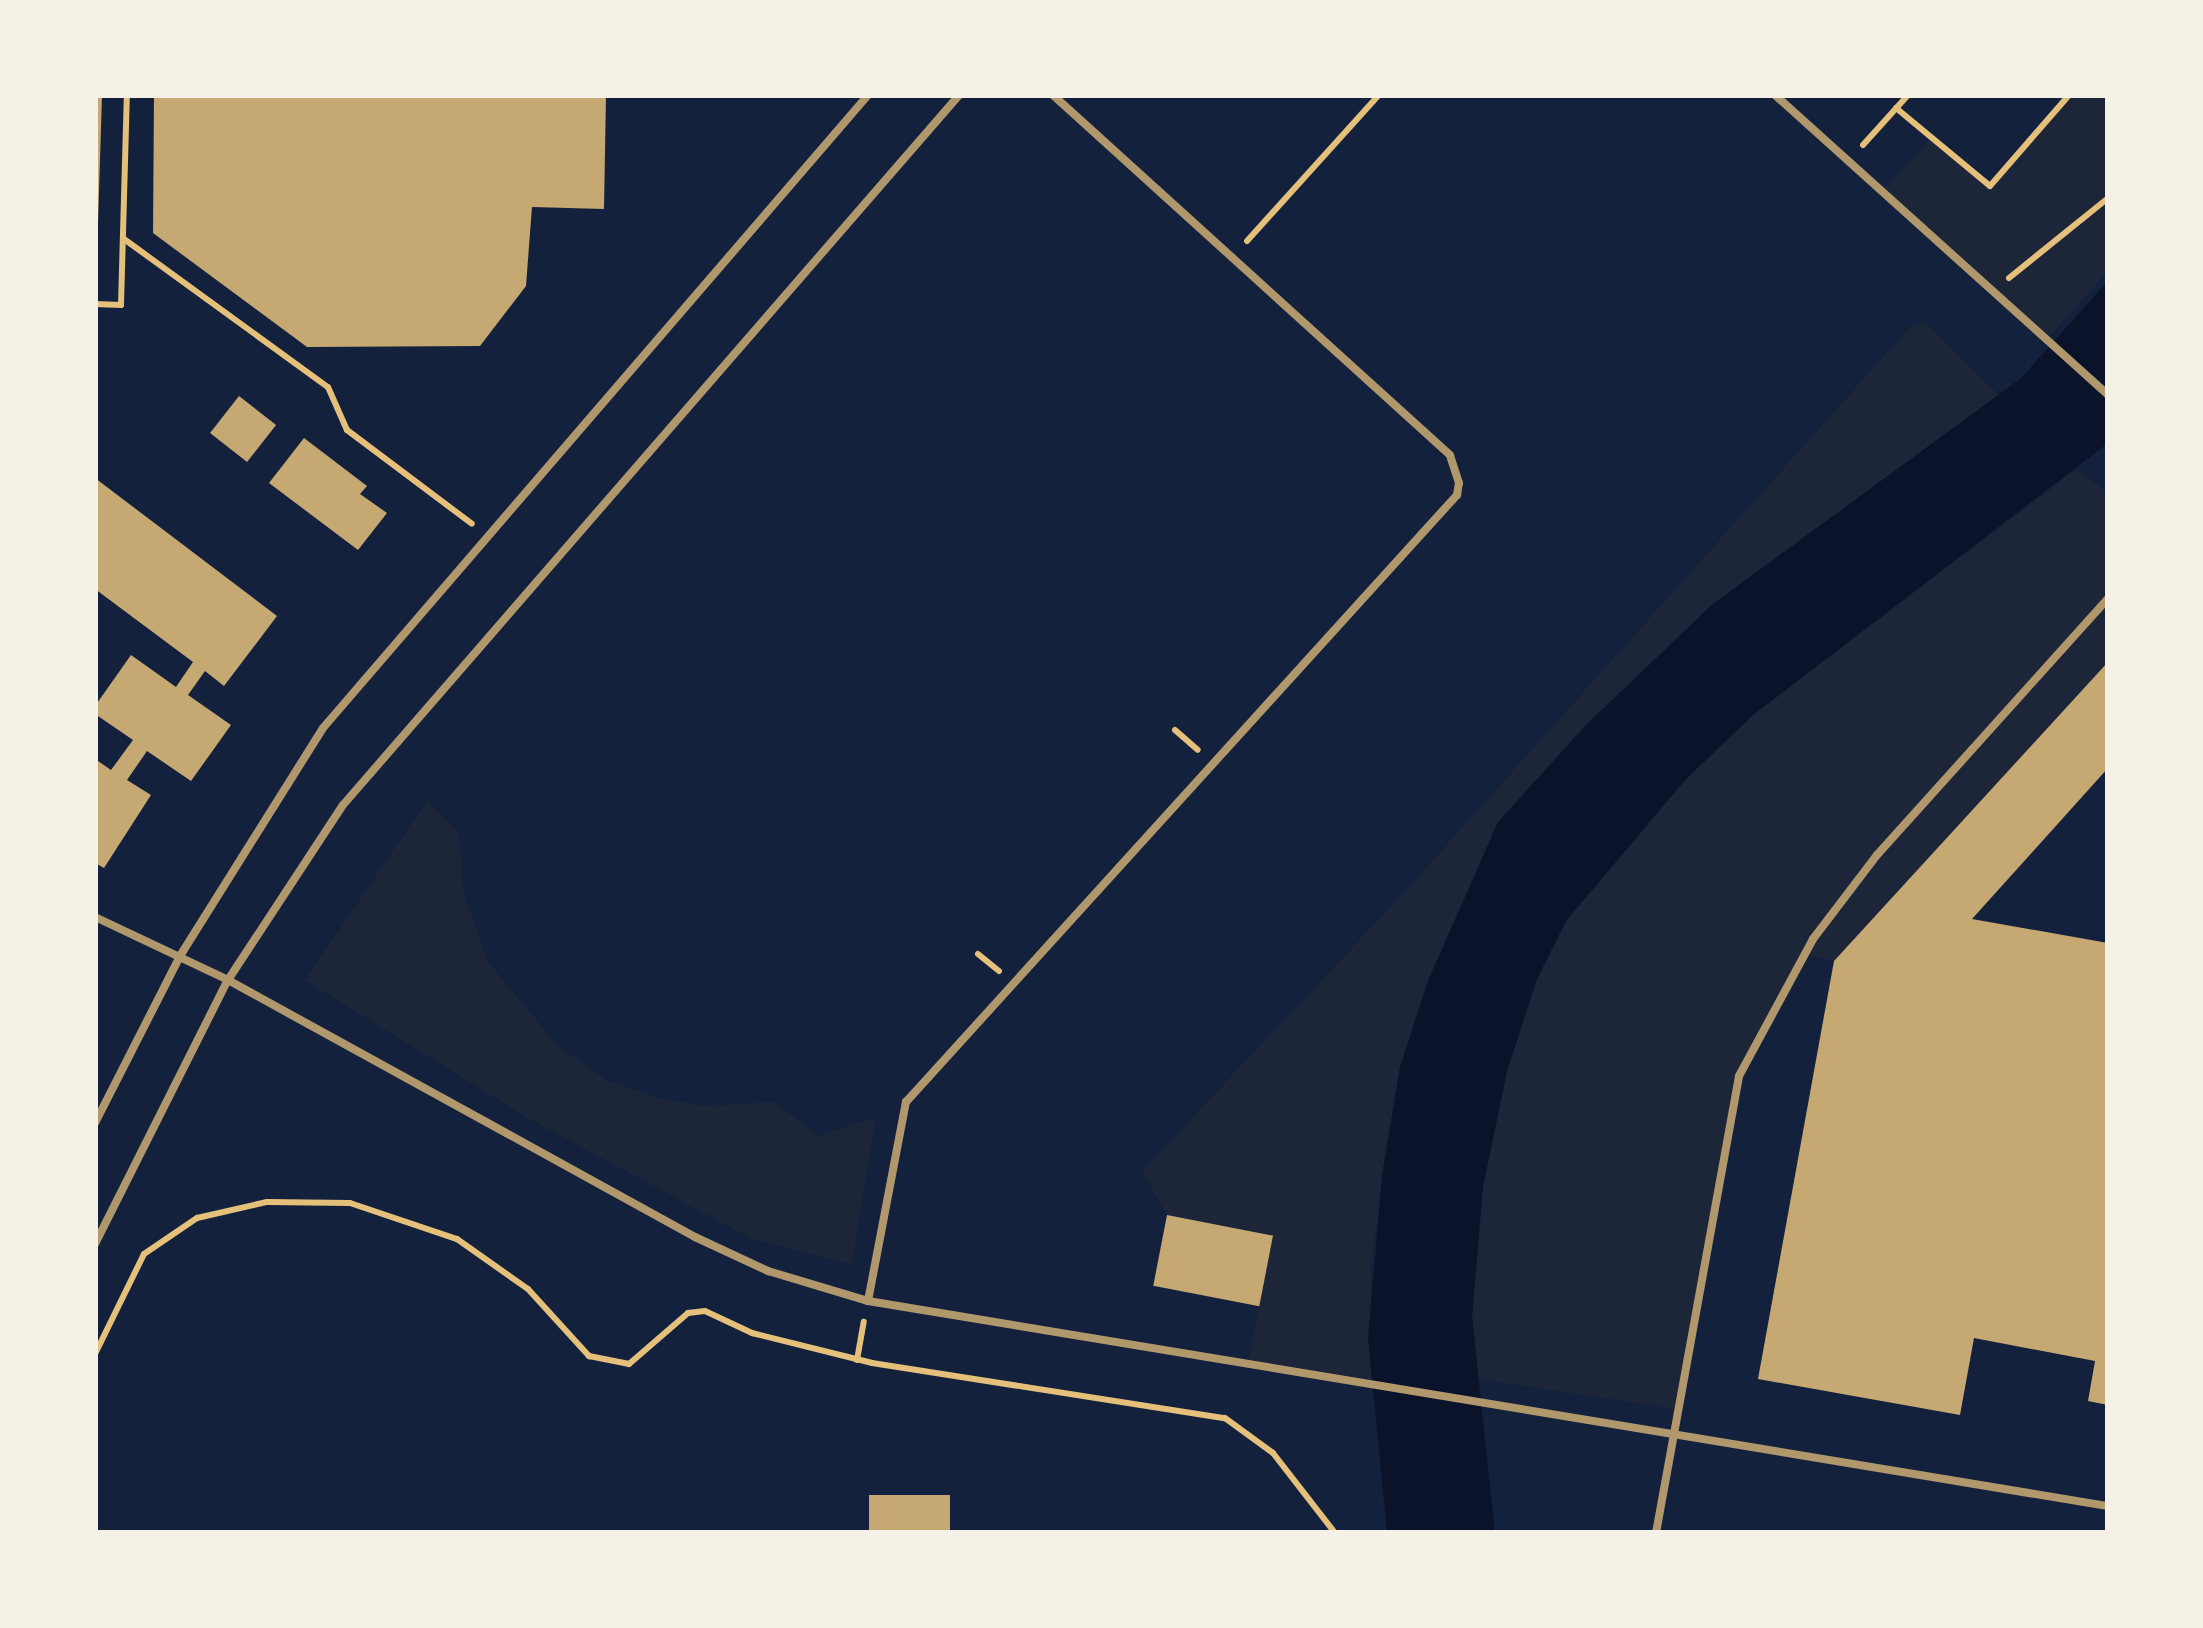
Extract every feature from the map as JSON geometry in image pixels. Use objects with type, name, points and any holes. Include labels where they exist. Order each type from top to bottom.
[{"type":"lane","points":[[95,1123],[180,956],[323,728],[485,534],[868,95]]},
{"type":"lane","points":[[95,1244],[228,980],[344,804],[959,95]]},
{"type":"lane","points":[[868,1301],[906,1102],[1210,761],[1457,495],[1460,472],[1450,454],[1052,95]]},
{"type":"lane","points":[[1776,95],[2108,394]]},
{"type":"lane","points":[[1656,1533],[1739,1076],[1766,1020],[1813,940],[1878,855],[2108,598]]},
{"type":"lane","points":[[95,917],[228,980],[695,1237],[768,1272],[868,1301],[1672,1438],[2108,1506]]},
{"type":"path","points":[[95,304],[121,304],[127,95]]},
{"type":"path","points":[[1233,257],[1378,95]]},
{"type":"path","points":[[1848,161],[1908,95]]},
{"type":"path","points":[[1896,108],[1990,186],[2070,95]]},
{"type":"path","points":[[1993,292],[2108,198]]},
{"type":"path","points":[[124,240],[328,388],[347,430],[485,534]]},
{"type":"path","points":[[1175,730],[1210,761]]},
{"type":"path","points":[[95,1354],[144,1254],[197,1218],[267,1202],[350,1202],[458,1239],[528,1290],[589,1356],[629,1364],[688,1314],[706,1311],[752,1333],[857,1360],[1226,1418],[1273,1453],[1335,1533]]},
{"type":"path","points":[[857,1360],[868,1301]]},
{"type":"shaded area","points":[[2069,95],[2108,95],[2108,271],[2046,340],[1881,191],[1932,138],[1990,186]]},
{"type":"shaded area","points":[[2108,281],[2108,443],[1753,715],[1686,779],[1566,921],[1537,979],[1507,1071],[1483,1187],[1472,1317],[1495,1533],[1387,1533],[1368,1338],[1382,1175],[1400,1067],[1428,981],[1498,822],[1587,724],[1713,604],[2020,379]]},
{"type":"shaded area","points":[[1925,322],[1999,395],[1712,604],[1587,724],[1498,822],[1428,981],[1400,1067],[1371,1265],[1371,1384],[1248,1364],[1273,1235],[1167,1215],[1142,1171],[1401,896],[1911,326]]},
{"type":"shaded area","points":[[2077,469],[2108,493],[2108,662],[1834,961],[1805,955],[1739,1076],[1677,1409],[1479,1379],[1472,1317],[1483,1187],[1507,1071],[1537,979],[1566,921],[1686,779],[1753,715]]},
{"type":"shaded area","points":[[427,801],[459,833],[463,891],[488,962],[558,1046],[607,1080],[661,1099],[706,1106],[774,1102],[819,1136],[876,1117],[852,1265],[752,1239],[526,1117],[305,980]]},
{"type":"building","points":[[95,95],[102,95],[98,224],[95,224]]},
{"type":"building","points":[[154,95],[606,95],[604,209],[532,207],[526,286],[480,346],[307,347],[153,233]]},
{"type":"building","points":[[239,396],[276,425],[247,462],[210,433]]},
{"type":"building","points":[[304,438],[367,486],[360,494],[387,513],[358,550],[269,483]]},
{"type":"building","points":[[95,478],[277,616],[224,686],[205,671],[188,695],[231,725],[191,781],[147,751],[127,780],[151,795],[104,868],[95,863],[95,759],[111,770],[133,740],[95,714],[95,706],[131,655],[176,687],[193,662],[95,589]]},
{"type":"building","points":[[2108,662],[2108,768],[1972,919],[2108,943],[2108,1405],[2088,1401],[2095,1361],[1974,1338],[1960,1415],[1758,1379],[1834,961]]},
{"type":"building","points":[[1167,1215],[1273,1236],[1259,1306],[1153,1286]]},
{"type":"building","points":[[869,1495],[950,1495],[950,1533],[869,1533]]}]
